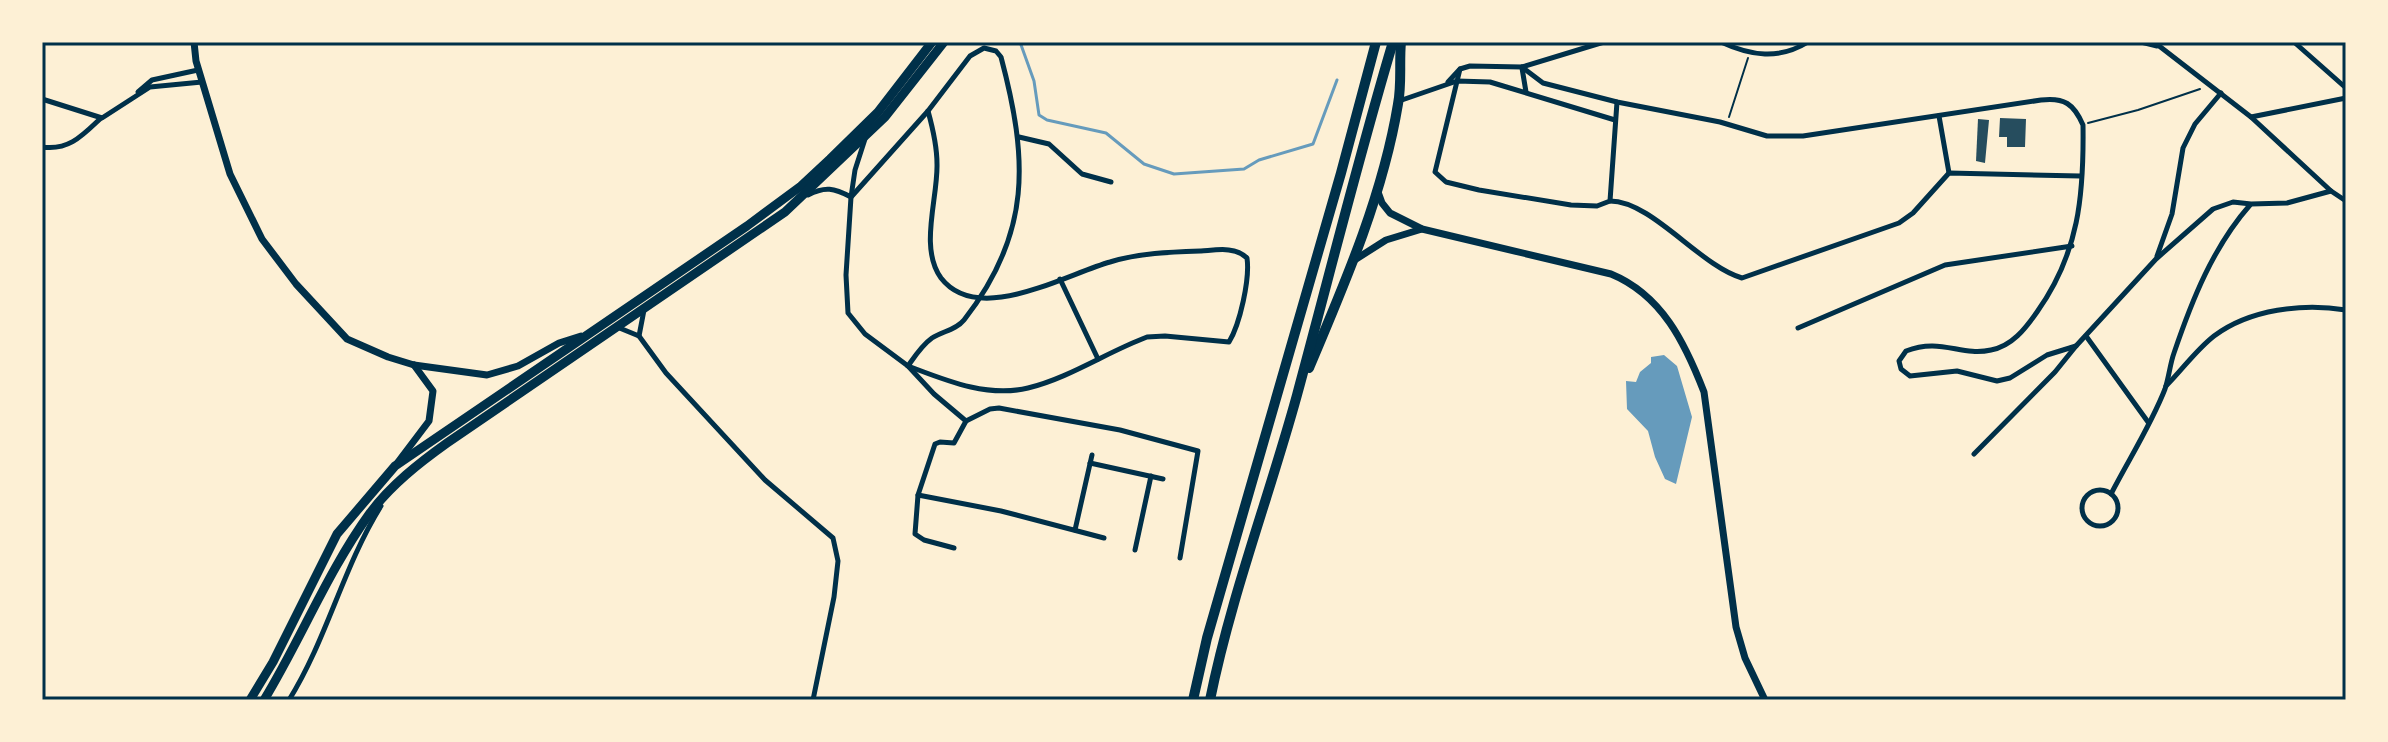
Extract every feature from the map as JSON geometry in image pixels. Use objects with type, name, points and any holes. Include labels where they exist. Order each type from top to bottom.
[{"type":"highway","points":[[250,700],[273,662],[337,534],[395,466],[801,186],[878,112],[932,42]]},
{"type":"highway","points":[[264,700],[351,543],[391,488],[447,443],[750,238],[802,198],[885,117],[944,42]]},
{"type":"highway","points":[[1193,700],[1211,624],[1376,42]]},
{"type":"highway","points":[[1210,700],[1221,649],[1297,395],[1355,170],[1393,42]]},
{"type":"highway","points":[[1297,395],[1353,261],[1377,189],[1399,101],[1401,42]]},
{"type":"street","points":[[194,42],[198,70],[230,174],[262,239],[296,284],[347,339],[414,365],[495,374],[518,366],[559,343],[587,334]]},
{"type":"street","points":[[1448,83],[1460,69],[1470,66],[1522,67],[1604,42]]},
{"type":"street","points":[[1721,42],[1749,53],[1772,55],[1785,53],[1808,42]]},
{"type":"street","points":[[2141,42],[2156,44],[2211,85],[2346,201]]},
{"type":"street","points":[[2294,42],[2346,88]]},
{"type":"street","points":[[851,197],[928,111],[970,56],[989,48],[1001,57],[1019,137],[1020,182],[1012,228],[994,274],[960,325],[930,340],[908,366]]},
{"type":"street","points":[[1522,67],[1526,92]]},
{"type":"street","points":[[1522,67],[1543,83],[1617,102],[1727,124],[1767,136],[1787,137],[2051,99],[2070,103],[2083,125],[2077,225],[2062,270],[2042,305],[2010,343],[1994,350],[1981,352],[1933,344],[1906,351],[1899,361],[1901,369],[1910,376],[1957,371],[1997,381],[2010,378],[2047,355],[2076,346]]},
{"type":"street","points":[[1460,69],[1435,166],[1439,179],[1479,190],[1571,205],[1597,206],[1621,201],[1663,225],[1720,269],[1742,278],[1899,223],[1913,213],[1949,173],[2080,176]]},
{"type":"street","points":[[42,147],[53,149],[73,143],[152,80],[198,70]]},
{"type":"street","points":[[1399,101],[1457,81],[1490,82],[1615,120]]},
{"type":"street","points":[[135,95],[154,86],[202,82]]},
{"type":"street","points":[[2156,259],[2172,214],[2183,148],[2195,124],[2221,93]]},
{"type":"street","points":[[2251,117],[2346,98]]},
{"type":"street","points":[[42,99],[102,118]]},
{"type":"street","points":[[1610,201],[1617,102]]},
{"type":"street","points":[[908,366],[949,382],[1003,391],[1027,388],[1147,337],[1226,342],[1231,340],[1235,329],[1248,269],[1247,258],[1240,252],[1227,249],[1133,256],[1003,298],[980,298],[956,293],[933,264],[931,234],[937,167],[936,139],[928,111]]},
{"type":"street","points":[[1939,116],[1949,173]]},
{"type":"street","points":[[867,135],[855,170],[851,197],[846,275],[848,313],[865,334],[908,366],[934,394],[966,421]]},
{"type":"street","points":[[1019,137],[1049,144],[1082,174],[1111,182]]},
{"type":"street","points":[[802,198],[820,189],[833,188],[851,197]]},
{"type":"street","points":[[1377,189],[1390,213],[1422,229],[1611,274],[1632,283],[1665,314],[1704,392],[1736,627],[1745,658],[1765,700]]},
{"type":"street","points":[[1974,454],[2055,372],[2156,259],[2219,205],[2233,202],[2287,203],[2331,191]]},
{"type":"street","points":[[2166,387],[2172,357],[2215,253],[2251,204]]},
{"type":"street","points":[[1353,261],[1386,240],[1422,229]]},
{"type":"street","points":[[1798,328],[1945,265],[2072,246]]},
{"type":"street","points":[[1060,279],[1098,359]]},
{"type":"street","points":[[639,336],[645,308]]},
{"type":"street","points":[[2111,494],[2166,387],[2212,337],[2230,326],[2271,312],[2291,308],[2346,310]]},
{"type":"street","points":[[617,327],[639,336],[666,373],[755,470],[790,503],[819,524],[836,545],[838,561],[834,597],[813,700]]},
{"type":"street","points":[[2086,336],[2148,422]]},
{"type":"street","points":[[395,466],[429,421],[431,413],[433,391],[414,365]]},
{"type":"street","points":[[954,548],[924,540],[915,534],[918,495],[935,444],[954,443],[966,421],[999,408],[1120,430],[1198,451],[1180,558]]},
{"type":"street","points":[[1075,530],[1092,455]]},
{"type":"street","points":[[1090,463],[1163,479]]},
{"type":"street","points":[[1135,550],[1151,476]]},
{"type":"street","points":[[289,700],[322,636],[362,536],[391,488]]},
{"type":"street","points":[[2093,492],[2111,494],[2117,503],[2115,519],[2106,525],[2090,523],[2083,513],[2084,501],[2093,492]]},
{"type":"street","points":[[918,495],[1001,511],[1104,538]]},
{"type":"path","points":[[1727,124],[1749,53]]},
{"type":"path","points":[[2083,125],[2211,85]]},
{"type":"water","points":[[1664,355],[1677,366],[1692,417],[1676,484],[1665,479],[1648,431],[1627,409],[1626,381],[1636,382],[1640,372],[1651,363],[1651,357]]},
{"type":"building","points":[[2000,118],[2026,119],[2025,147],[2007,147],[2007,137],[1999,137]]},
{"type":"building","points":[[1978,119],[1989,120],[1985,163],[1976,161]]},
{"type":"waterway","points":[[1020,42],[1034,81],[1039,115],[1047,120],[1106,133],[1144,164],[1174,174],[1244,169],[1259,160],[1313,144],[1337,80]]}]
